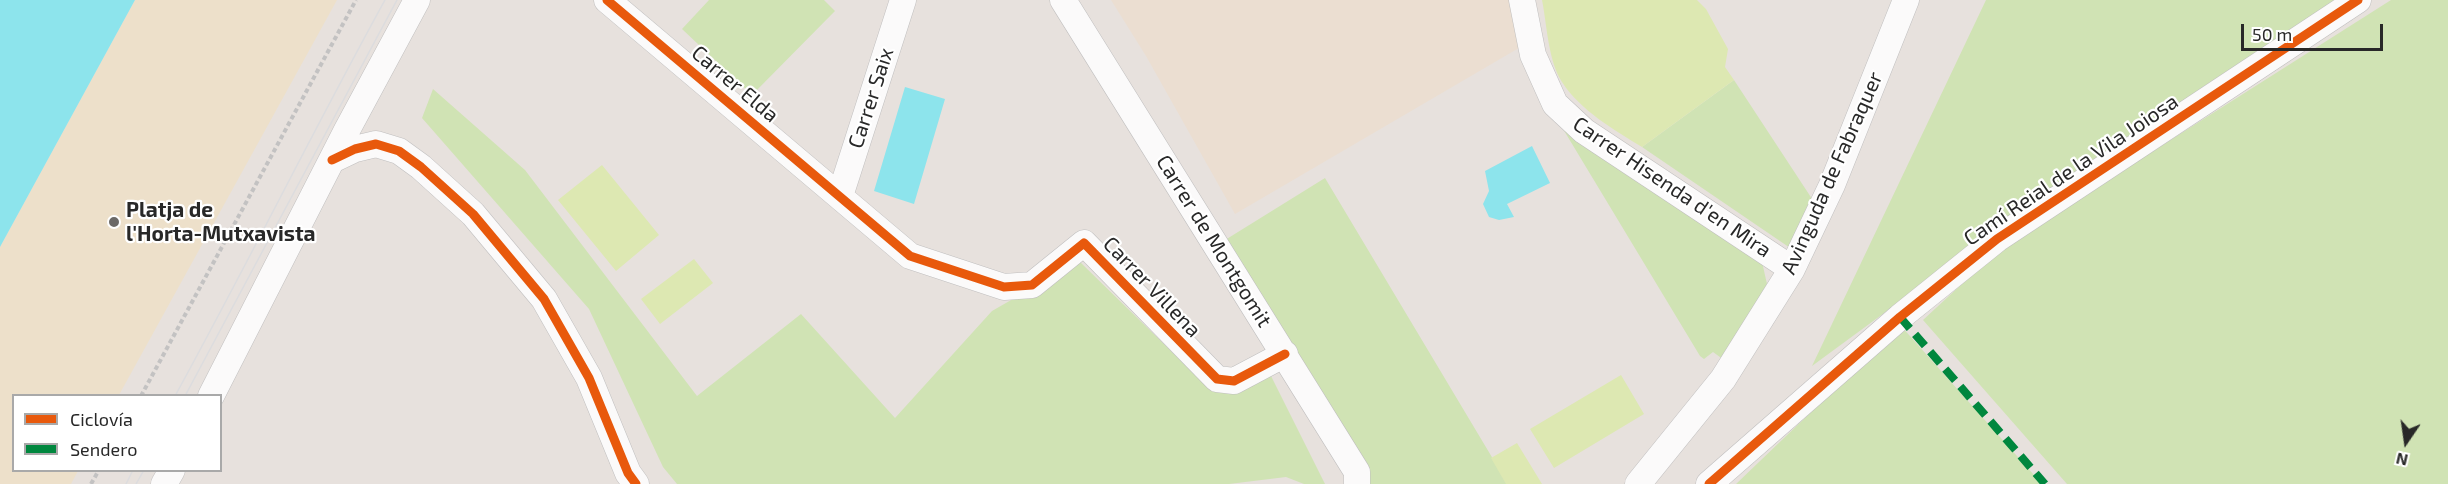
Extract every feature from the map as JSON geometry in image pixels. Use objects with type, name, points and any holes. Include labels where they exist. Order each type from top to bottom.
[{"type":"street","points":[[211,394],[417,0]]},
{"type":"street","name":"Carrer Elda","points":[[607,0],[840,196]]},
{"type":"street","name":"Carrer Saix","points":[[840,196],[903,0]]},
{"type":"street","name":"Carrer de Montgomit","points":[[1063,0],[1357,472],[1357,484]]},
{"type":"street","name":"Carrer Hisenda d'en Mira","points":[[1522,0],[1533,55],[1556,104],[1584,131],[1792,269]]},
{"type":"street","name":"Avinguda de Fabraquer","points":[[1638,484],[1723,379],[1792,269],[1832,185],[1906,0]]},
{"type":"street","name":"Camí Reial de la Vila Joiosa","points":[[1709,484],[1883,332],[1997,239],[2358,0]]},
{"type":"street","points":[[367,93],[368,118],[376,144]]},
{"type":"street","points":[[332,160],[356,149],[376,144],[399,151],[421,167],[473,214],[544,299],[589,378],[628,473],[636,484]]},
{"type":"street","name":"Carrer Villena","points":[[840,196],[910,256],[1004,287],[1032,285],[1084,243],[1217,379],[1233,381],[1284,354]]},
{"type":"path","points":[[142,394],[357,0]]},
{"type":"shaded area","points":[[1111,0],[1510,0],[1524,45],[1235,214],[1146,56]]},
{"type":"green space","points":[[709,0],[824,0],[835,11],[752,95],[682,29]]},
{"type":"green space","points":[[1542,0],[1697,0],[1706,9],[1728,49],[1725,67],[1734,80],[1642,147],[1609,126],[1578,102],[1562,82],[1551,53]]},
{"type":"green space","points":[[1986,0],[2337,0],[2209,83],[1993,233],[1812,366]]},
{"type":"green space","points":[[2391,0],[2448,0],[2448,484],[2067,484],[1923,320],[2002,247]]},
{"type":"green space","points":[[1734,80],[1820,211],[1799,254],[1642,147]]},
{"type":"green space","points":[[433,89],[525,170],[697,396],[801,314],[895,418],[992,311],[1079,261],[1213,392],[1271,376],[1325,484],[1304,484],[1286,477],[1229,484],[677,484],[663,467],[589,309],[422,118]]},
{"type":"green space","points":[[1557,119],[1762,262],[1767,284],[1724,360],[1713,352],[1704,359],[1700,356]]},
{"type":"green space","points":[[602,165],[659,235],[616,271],[558,200]]},
{"type":"green space","points":[[1325,178],[1508,484],[1357,484],[1217,245]]},
{"type":"green space","points":[[694,259],[713,283],[660,324],[641,299]]},
{"type":"green space","points":[[1901,326],[2042,484],[1736,484]]},
{"type":"green space","points":[[1621,375],[1644,414],[1554,468],[1530,429]]},
{"type":"green space","points":[[1517,443],[1542,484],[1506,484],[1491,458]]},
{"type":"sand","name":"Platja de l'Horta-Mutxavista","points":[[135,0],[337,0],[120,394],[12,394],[12,472],[77,472],[71,484],[0,484],[0,247]]},
{"type":"water","points":[[0,0],[135,0],[0,247]]},
{"type":"water","points":[[905,87],[945,99],[914,204],[874,191]]},
{"type":"water","points":[[1532,146],[1550,183],[1507,204],[1514,217],[1499,220],[1489,217],[1483,204],[1489,191],[1485,171]]},
{"type":"tram line","points":[[176,394],[385,0]]},
{"type":"tram line","points":[[186,394],[397,0]]},
{"type":"tram line","points":[[126,484],[132,472]]},
{"type":"tram line","points":[[136,484],[143,472]]},
{"type":"marked path","points":[[1900,317],[2045,484]]},
{"type":"cycle path","points":[[607,0],[910,256],[1004,287],[1032,285],[1084,243],[1217,379],[1234,381],[1285,354]]},
{"type":"cycle path","points":[[1709,484],[1900,317],[1997,239],[2358,0]]},
{"type":"cycle path","points":[[332,160],[355,149],[376,144],[399,151],[421,167],[473,214],[544,299],[589,378],[628,473],[636,484]]},
{"type":"place","name":"Platja de l'Horta-Mutxavista","points":[[114,222]]}]
